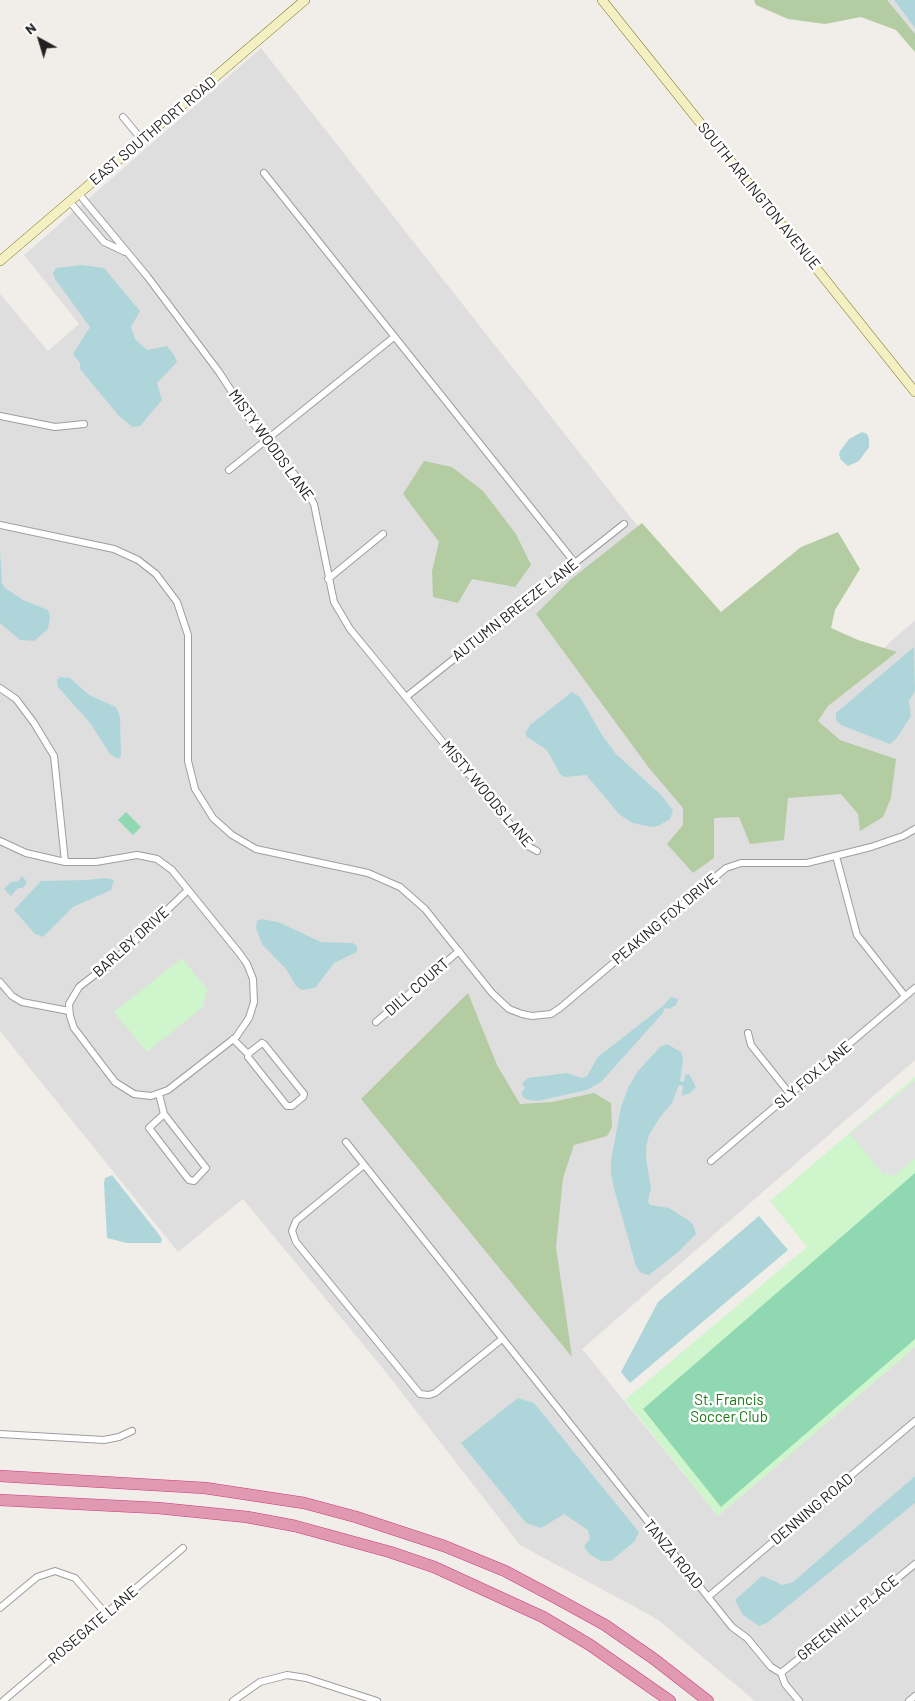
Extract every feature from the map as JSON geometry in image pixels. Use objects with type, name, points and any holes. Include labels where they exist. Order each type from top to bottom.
[{"type":"highway","points":[[0,1476],[205,1488],[304,1503],[356,1517],[444,1546],[505,1571],[605,1625],[654,1659],[708,1701]]},
{"type":"highway","points":[[0,1500],[158,1508],[247,1517],[295,1526],[390,1552],[434,1567],[543,1617],[590,1645],[670,1701]]},
{"type":"street","name":"EAST SOUTHPORT ROAD","points":[[0,261],[306,0]]},
{"type":"street","name":"SOUTH ARLINGTON AVENUE","points":[[602,0],[915,392]]},
{"type":"street","points":[[123,117],[142,140]]},
{"type":"street","points":[[264,173],[576,563]]},
{"type":"street","name":"MISTY WOODS LANE","points":[[79,194],[128,253],[302,484],[314,504],[334,602],[350,629],[528,846],[537,851]]},
{"type":"street","points":[[70,202],[104,242],[128,253]]},
{"type":"street","points":[[229,470],[394,337]]},
{"type":"street","points":[[0,416],[55,427],[84,424]]},
{"type":"street","name":"AUTUMN BREEZE LANE","points":[[406,697],[624,524]]},
{"type":"street","name":"PEAKING FOX DRIVE","points":[[0,525],[119,551],[147,566],[166,585],[182,611],[189,640],[188,754],[190,774],[203,805],[221,826],[239,840],[262,851],[368,873],[392,882],[419,902],[492,993],[510,1009],[522,1014],[532,1016],[551,1014],[726,868],[741,863],[807,863],[895,839],[915,829]]},
{"type":"street","points":[[328,579],[383,534]]},
{"type":"street","points":[[0,688],[16,699],[34,723],[54,756],[65,862]]},
{"type":"street","points":[[0,841],[26,853],[65,862],[88,862],[146,855],[166,865],[242,957],[249,969],[254,990],[250,1014],[242,1029],[233,1039],[168,1090],[159,1094],[145,1096],[134,1094],[115,1082],[74,1028],[69,1011],[22,1002],[12,996],[0,982]]},
{"type":"street","points":[[836,856],[858,934],[905,996]]},
{"type":"street","name":"BARLBY DRIVE","points":[[69,1011],[74,993],[120,955],[188,890]]},
{"type":"street","name":"DILL COURT","points":[[376,1022],[459,951]]},
{"type":"street","name":"SLY FOX LANE","points":[[711,1161],[915,988]]},
{"type":"street","points":[[748,1032],[751,1045],[790,1094]]},
{"type":"street","points":[[233,1039],[248,1054],[288,1106],[303,1097],[304,1093],[264,1044],[260,1043],[248,1054]]},
{"type":"street","points":[[159,1094],[164,1114],[206,1167],[206,1170],[194,1180],[189,1180],[149,1128],[164,1114]]},
{"type":"street","name":"TANZA ROAD","points":[[346,1142],[708,1598],[732,1627],[747,1638],[772,1667],[782,1673],[785,1684],[798,1701]]},
{"type":"street","points":[[364,1165],[296,1221],[292,1231],[296,1242],[420,1394],[430,1395],[435,1392],[502,1339]]},
{"type":"street","name":"DENNING ROAD","points":[[708,1598],[915,1421]]},
{"type":"street","points":[[0,1434],[104,1440],[119,1437],[132,1431]]},
{"type":"street","name":"ROSEGATE LANE","points":[[3,1701],[183,1548]]},
{"type":"street","name":"GREENHILL PLACE","points":[[782,1673],[915,1564]]},
{"type":"street","points":[[0,1608],[37,1577],[55,1571],[67,1573],[75,1578],[106,1614]]},
{"type":"street","points":[[233,1701],[260,1682],[287,1676],[306,1678],[377,1701]]},
{"type":"street","points":[[909,1701],[915,1696]]},
{"type":"shaded area","points":[[872,0],[915,0],[915,45]]},
{"type":"shaded area","points":[[261,48],[623,508],[801,722],[915,620],[915,1060],[582,1349],[718,1516],[915,1347],[915,1701],[755,1701],[657,1619],[520,1545],[385,1371],[243,1199],[178,1252],[0,1031],[0,294],[48,351],[79,324],[24,255]]},
{"type":"shaded area","points":[[915,1081],[915,1159],[892,1177],[888,1172],[884,1175],[850,1134]]},
{"type":"green space","points":[[754,0],[887,0],[915,34],[915,52],[896,30],[861,17],[825,24],[788,19],[756,5]]},
{"type":"green space","points":[[424,461],[452,467],[483,491],[516,534],[531,565],[515,587],[472,579],[458,603],[433,597],[432,571],[439,542],[403,494]]},
{"type":"green space","points":[[642,523],[721,612],[801,547],[838,532],[860,569],[835,610],[831,628],[858,640],[897,652],[828,706],[818,721],[840,740],[896,759],[891,798],[883,817],[860,831],[858,814],[841,794],[788,798],[784,840],[750,844],[739,817],[714,818],[714,858],[693,873],[667,844],[683,825],[683,808],[649,768],[536,614],[570,580]]},
{"type":"green space","points":[[126,812],[141,827],[133,835],[118,820]]},
{"type":"green space","points":[[182,958],[207,989],[203,1007],[147,1052],[114,1012]]},
{"type":"green space","points":[[468,993],[497,1065],[520,1104],[552,1102],[594,1093],[611,1103],[612,1127],[607,1136],[574,1145],[563,1178],[556,1247],[572,1357],[361,1099]]},
{"type":"green space","name":"St. Francis Soccer Club","points":[[915,1077],[915,1347],[718,1516],[625,1400],[807,1247],[770,1201]]},
{"type":"green space","name":"St. Francis Soccer Club","points":[[915,1173],[915,1339],[721,1507],[643,1409]]},
{"type":"water","points":[[894,0],[915,0],[915,28]]},
{"type":"water","points":[[82,265],[104,268],[140,311],[131,327],[135,339],[147,350],[167,346],[177,362],[157,383],[162,400],[140,426],[132,427],[119,416],[80,369],[80,363],[73,354],[90,327],[55,279],[53,273],[56,268]]},
{"type":"water","points":[[862,432],[867,434],[869,447],[859,461],[848,466],[841,460],[840,451],[849,439]]},
{"type":"water","points":[[0,550],[2,583],[5,588],[23,600],[48,610],[50,616],[48,629],[34,641],[20,640],[0,623]]},
{"type":"water","points":[[914,647],[915,691],[909,701],[911,716],[896,739],[890,744],[841,725],[836,720],[836,713]]},
{"type":"water","points":[[60,677],[70,678],[89,695],[116,707],[120,717],[121,756],[118,759],[110,754],[90,723],[58,687],[57,680]]},
{"type":"water","points":[[572,692],[580,697],[602,735],[616,754],[661,795],[673,810],[670,819],[658,826],[651,827],[633,823],[620,815],[586,775],[564,777],[560,774],[547,750],[527,737],[525,733],[530,725]]},
{"type":"water","points":[[22,876],[27,882],[23,888],[18,888],[11,896],[4,889],[11,882],[18,881]]},
{"type":"water","points":[[107,878],[114,880],[111,890],[73,907],[43,937],[35,934],[14,910],[41,881]]},
{"type":"water","points":[[262,919],[278,922],[321,942],[353,943],[357,946],[357,952],[334,963],[315,988],[302,990],[296,986],[286,969],[262,944],[256,928],[257,921]]},
{"type":"water","points":[[671,997],[678,999],[676,1005],[669,1009],[665,1008],[662,1014],[601,1082],[587,1090],[538,1101],[524,1098],[521,1093],[525,1088],[522,1083],[528,1078],[567,1073],[582,1078],[587,1076],[598,1057],[663,1006]]},
{"type":"water","points":[[667,1044],[681,1052],[683,1060],[680,1081],[684,1082],[685,1075],[689,1074],[696,1087],[690,1093],[682,1096],[683,1086],[679,1085],[672,1103],[660,1117],[649,1135],[646,1147],[651,1188],[648,1201],[650,1205],[669,1208],[688,1220],[693,1224],[696,1234],[677,1253],[649,1275],[641,1273],[636,1266],[615,1192],[611,1174],[611,1160],[621,1107],[628,1088],[638,1071],[660,1047]]},
{"type":"water","points":[[112,1175],[157,1232],[162,1239],[161,1243],[127,1243],[107,1238],[104,1183],[105,1178]]},
{"type":"water","points":[[759,1216],[788,1250],[630,1383],[621,1372],[658,1302]]},
{"type":"water","points":[[518,1398],[534,1403],[639,1532],[635,1541],[611,1561],[601,1561],[589,1554],[584,1546],[590,1539],[588,1530],[564,1514],[541,1528],[526,1523],[461,1443]]},
{"type":"water","points":[[915,1476],[915,1503],[767,1623],[759,1626],[743,1615],[735,1600],[762,1576],[783,1585],[793,1582]]}]
